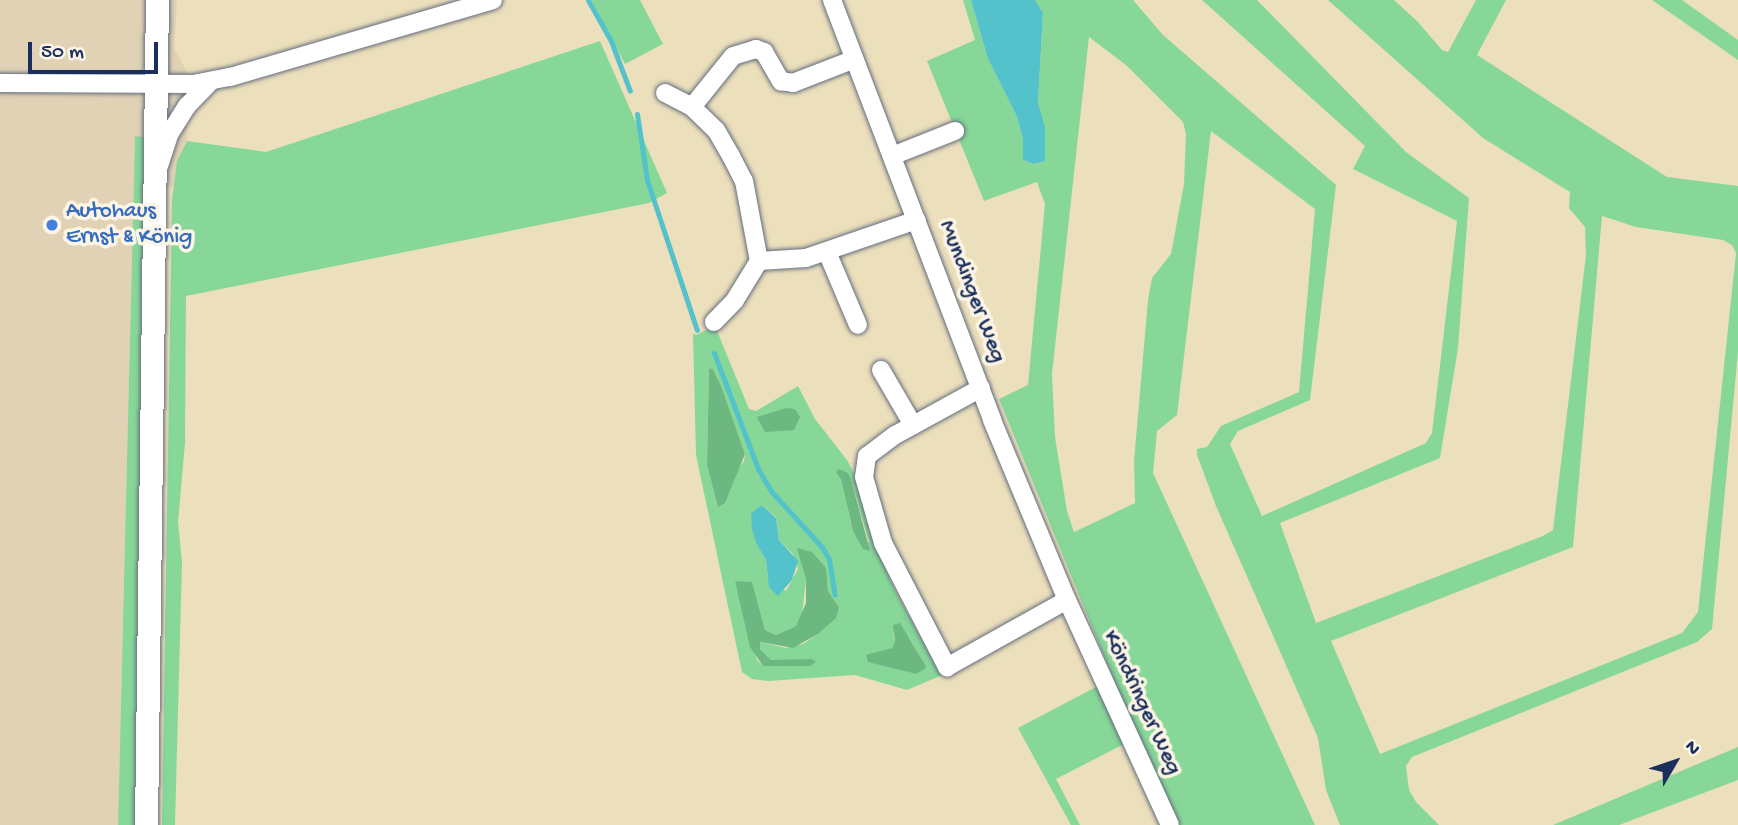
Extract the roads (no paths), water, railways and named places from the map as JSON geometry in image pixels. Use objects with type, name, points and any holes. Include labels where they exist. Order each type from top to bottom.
[{"type":"main road","points":[[146,825],[157,0]]},
{"type":"street","points":[[0,83],[155,86],[211,81],[446,6],[493,0]]},
{"type":"street","name":"Mundinger Weg","points":[[832,0],[981,388],[1067,600]]},
{"type":"street","points":[[692,107],[733,56],[756,49],[764,52],[781,81],[793,83],[855,59]]},
{"type":"street","points":[[153,181],[170,133],[187,106],[211,81]]},
{"type":"street","points":[[665,93],[692,107],[716,130],[744,181],[759,261],[735,300],[714,322]]},
{"type":"street","points":[[892,156],[956,131]]},
{"type":"street","points":[[759,261],[806,258],[917,220]]},
{"type":"street","points":[[827,251],[858,325]]},
{"type":"street","points":[[881,370],[913,425]]},
{"type":"street","points":[[981,388],[913,425],[866,456],[864,477],[883,543],[947,667],[1067,600]]},
{"type":"street","name":"Köndringer Weg","points":[[1067,600],[1171,825]]},
{"type":"water","points":[[971,0],[1035,0],[1043,13],[1038,103],[1045,126],[1045,161],[1034,164],[1023,160],[1023,140],[1017,117],[988,59]]},
{"type":"water","points":[[762,505],[776,518],[779,540],[798,561],[792,580],[778,596],[769,587],[766,560],[756,543],[752,529],[751,513]]},
{"type":"waterway","points":[[588,0],[611,41],[630,91]]},
{"type":"waterway","points":[[637,114],[647,180],[697,330]]},
{"type":"waterway","points":[[714,353],[758,469],[771,491],[822,547],[829,559],[835,595]]},
{"type":"place","name":"Autohaus Ernst & König","points":[[52,225]]}]
